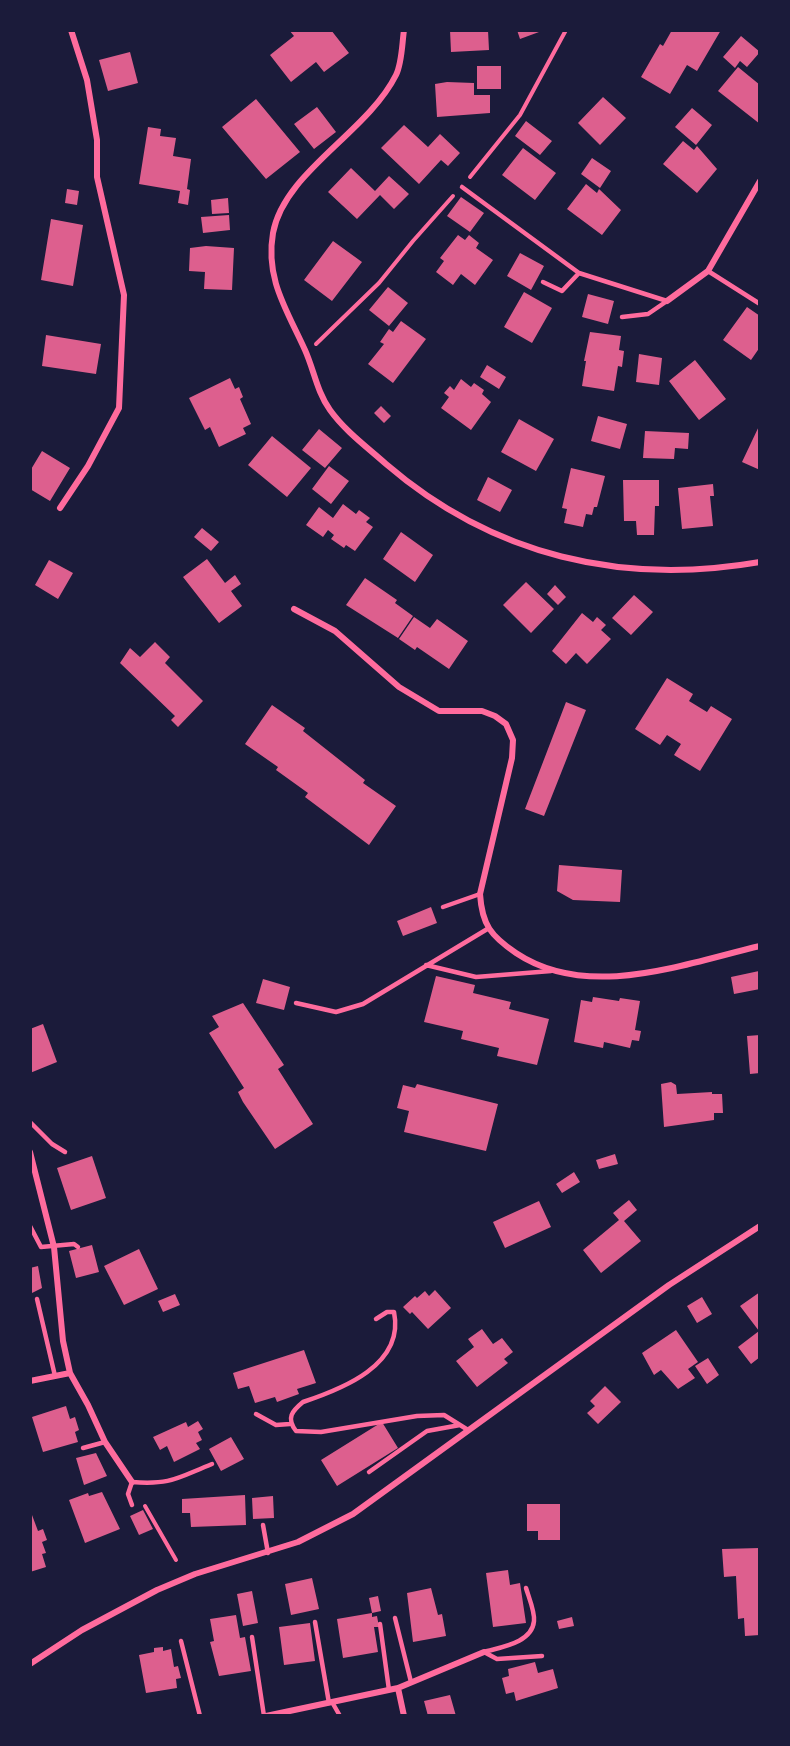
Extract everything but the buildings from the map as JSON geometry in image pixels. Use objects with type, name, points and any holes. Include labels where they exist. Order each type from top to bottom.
[{"type":"street","points":[[60,508],[88,466],[119,408],[124,295],[97,177],[97,140],[87,80],[71,30]]},
{"type":"street","points":[[404,30],[397,73],[384,95],[292,190],[273,232],[274,286],[307,353],[328,408],[344,427],[434,502],[476,526],[565,559],[607,567],[650,571],[734,566],[760,562]]},
{"type":"street","points":[[668,301],[708,271],[760,181]]},
{"type":"street","points":[[294,609],[335,631],[399,687],[439,711],[482,711],[506,724],[513,740],[512,758],[480,894],[482,916],[496,939],[550,971],[587,976],[632,975],[760,946]]},
{"type":"street","points":[[30,1152],[54,1247],[63,1341],[70,1373],[105,1442],[132,1482]]},
{"type":"street","points":[[30,1664],[82,1630],[157,1590],[195,1574],[268,1553],[329,1528],[353,1514],[669,1285],[760,1226]]},
{"type":"street","points":[[30,1381],[70,1373]]},
{"type":"street","points":[[265,1716],[398,1688],[484,1652]]},
{"type":"street","points":[[398,1688],[404,1716]]},
{"type":"lane","points":[[462,187],[579,273],[668,301]]},
{"type":"lane","points":[[708,271],[760,304]]},
{"type":"lane","points":[[543,282],[562,291],[579,273]]},
{"type":"lane","points":[[622,317],[648,314],[668,301]]},
{"type":"lane","points":[[443,907],[480,894]]},
{"type":"lane","points":[[296,1003],[336,1012],[363,1004],[489,928]]},
{"type":"lane","points":[[425,965],[476,977],[550,971]]},
{"type":"lane","points":[[30,1122],[52,1144],[65,1152]]},
{"type":"lane","points":[[30,1226],[41,1246],[74,1244],[78,1246]]},
{"type":"lane","points":[[37,1299],[55,1376]]},
{"type":"lane","points":[[376,1319],[387,1312],[394,1312],[396,1321],[392,1345],[380,1360],[363,1376],[303,1402],[290,1417],[290,1424],[296,1431],[321,1431],[417,1416],[444,1415],[468,1430]]},
{"type":"lane","points":[[256,1414],[276,1425],[290,1424]]},
{"type":"lane","points":[[369,1472],[427,1431],[460,1425]]},
{"type":"lane","points":[[83,1448],[105,1442]]},
{"type":"lane","points":[[132,1505],[128,1494],[132,1482],[154,1484],[179,1480],[212,1464]]},
{"type":"lane","points":[[263,1525],[268,1553]]},
{"type":"lane","points":[[484,1652],[512,1644],[527,1636],[534,1622],[526,1588]]},
{"type":"lane","points":[[395,1618],[411,1682]]},
{"type":"lane","points":[[315,1622],[330,1702],[340,1716]]},
{"type":"lane","points":[[380,1624],[389,1690]]},
{"type":"lane","points":[[252,1637],[265,1716]]},
{"type":"lane","points":[[181,1641],[194,1701],[200,1716]]},
{"type":"lane","points":[[484,1652],[496,1659],[543,1656]]},
{"type":"path","points":[[307,353],[380,283],[412,240],[462,187],[520,115],[566,30]]},
{"type":"path","points":[[132,1482],[176,1560]]}]
